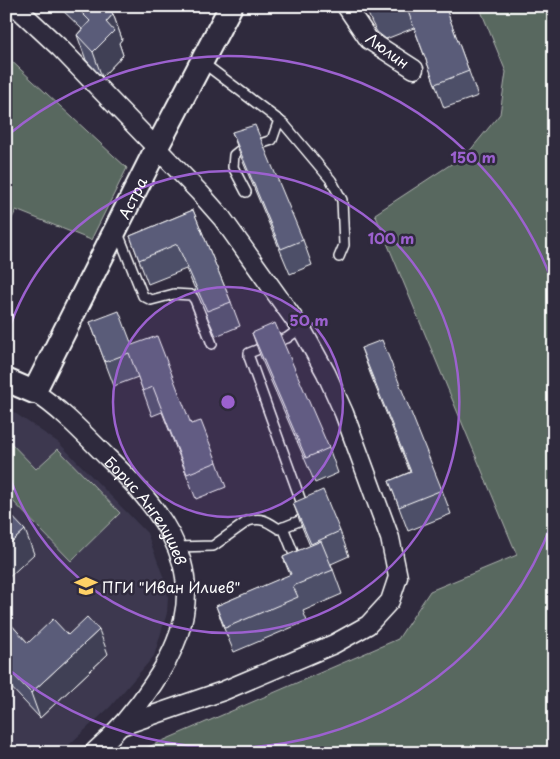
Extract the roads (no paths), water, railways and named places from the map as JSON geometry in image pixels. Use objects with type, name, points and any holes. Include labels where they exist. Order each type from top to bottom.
[{"type":"street","points":[[15,6],[60,48],[222,218],[301,328],[326,373],[344,413],[390,538],[398,577],[390,602],[368,625],[334,644],[223,691],[121,726]]},
{"type":"street","name":"Астра","points":[[34,392],[116,228],[231,6]]},
{"type":"street","name":"Люлин","points":[[346,6],[368,40],[414,69]]},
{"type":"street","name":"Борис Ангелушев","points":[[6,380],[34,392],[68,419],[135,485],[155,508],[176,547],[187,587],[183,626],[164,667],[121,726],[94,753]]},
{"type":"lane","points":[[202,62],[279,120],[331,180],[342,200],[344,245],[339,257]]},
{"type":"lane","points":[[246,192],[233,167],[234,155],[239,151],[272,140],[279,120]]},
{"type":"lane","points":[[116,228],[143,296],[151,300],[174,294],[191,295],[195,300],[212,344]]},
{"type":"lane","points":[[176,547],[213,546],[248,521],[255,519],[266,520],[279,529],[299,521],[306,515],[248,357],[249,353],[287,338],[301,328]]},
{"type":"lane","points":[[284,527],[298,564]]},
{"type":"place","name":"ПГИ \"Иван Илиев\"","points":[[86,586]]}]
